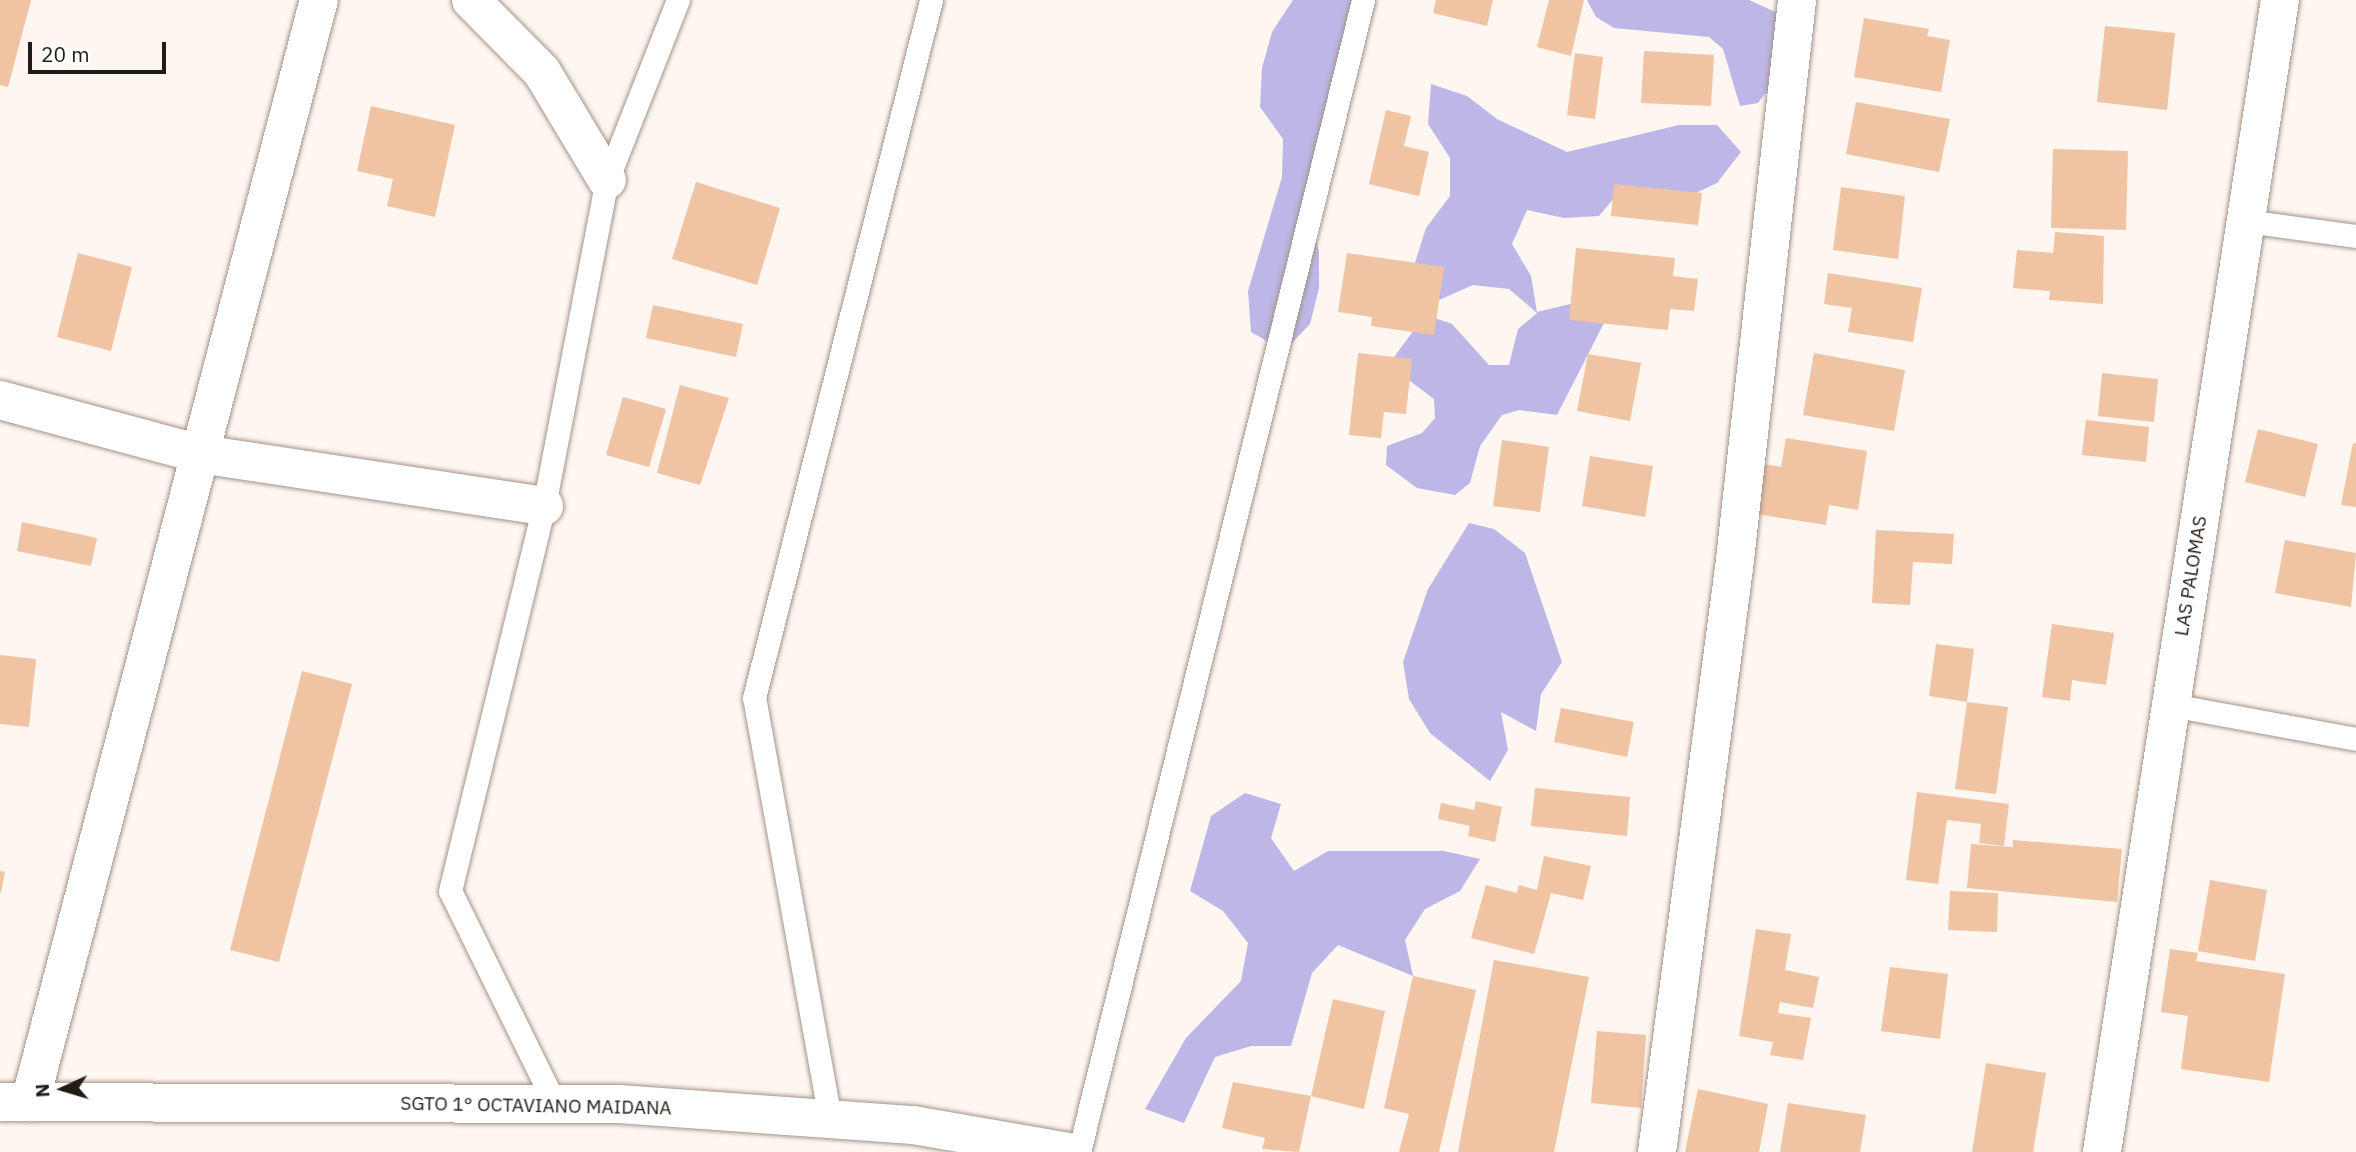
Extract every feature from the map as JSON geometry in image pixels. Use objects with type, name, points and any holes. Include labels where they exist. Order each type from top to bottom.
[{"type":"street","points":[[15,1102],[200,454],[319,0]]},
{"type":"street","points":[[471,0],[542,72],[607,180]]},
{"type":"street","points":[[1657,1152],[1735,560],[1797,0]]},
{"type":"street","name":"LAS PALOMAS","points":[[2102,1152],[2280,0]]},
{"type":"street","points":[[0,400],[200,454],[544,506]]},
{"type":"street","name":"SGTO 1° OCTAVIANO MAIDANA","points":[[15,1102],[555,1104],[913,1125],[1069,1152]]},
{"type":"lane","points":[[555,1104],[450,891],[544,506],[607,180],[678,0]]},
{"type":"lane","points":[[830,1119],[754,698],[931,0]]},
{"type":"lane","points":[[1079,1152],[1363,0]]},
{"type":"lane","points":[[2246,221],[2356,236]]},
{"type":"lane","points":[[2171,705],[2356,739]]},
{"type":"shaded area","points":[[1293,0],[1366,0],[1310,217],[1319,252],[1319,288],[1310,324],[1284,351],[1251,332],[1248,291],[1282,177],[1283,139],[1260,107],[1262,68],[1272,32]]},
{"type":"shaded area","points":[[1587,0],[1749,0],[1778,13],[1771,86],[1758,103],[1740,106],[1723,49],[1709,37],[1614,28],[1596,17]]},
{"type":"shaded area","points":[[1431,84],[1467,96],[1497,119],[1567,152],[1679,125],[1717,125],[1741,152],[1717,183],[1683,199],[1623,187],[1599,216],[1564,218],[1527,210],[1512,244],[1531,276],[1537,312],[1574,303],[1604,323],[1557,415],[1519,410],[1502,415],[1480,446],[1470,483],[1455,495],[1417,488],[1386,465],[1387,446],[1422,433],[1435,418],[1434,399],[1402,375],[1394,357],[1417,326],[1435,318],[1452,324],[1489,365],[1509,365],[1518,329],[1537,313],[1509,289],[1473,285],[1439,300],[1414,266],[1426,228],[1450,196],[1450,158],[1428,124]]},
{"type":"shaded area","points":[[1469,523],[1494,529],[1525,553],[1562,662],[1541,694],[1536,731],[1501,712],[1508,750],[1490,781],[1430,733],[1409,699],[1403,662],[1428,589]]},
{"type":"shaded area","points":[[1245,793],[1281,804],[1271,838],[1294,871],[1328,851],[1444,851],[1480,859],[1460,891],[1425,909],[1405,940],[1413,976],[1338,945],[1312,973],[1291,1046],[1251,1046],[1215,1057],[1184,1123],[1145,1109],[1186,1038],[1241,981],[1248,943],[1223,911],[1190,891],[1211,816]]},
{"type":"building","points":[[0,0],[31,0],[8,87],[0,85]]},
{"type":"building","points":[[1436,0],[1493,0],[1487,26],[1433,13]]},
{"type":"building","points":[[1549,0],[1584,0],[1571,56],[1537,47]]},
{"type":"building","points":[[1864,18],[1929,29],[1927,36],[1950,40],[1941,92],[1854,77]]},
{"type":"building","points":[[2105,26],[2175,33],[2167,110],[2097,102]]},
{"type":"building","points":[[1644,51],[1714,55],[1711,106],[1641,103]]},
{"type":"building","points":[[1575,53],[1603,57],[1595,119],[1567,115]]},
{"type":"building","points":[[1856,102],[1950,119],[1939,172],[1846,154]]},
{"type":"building","points":[[371,106],[455,125],[435,217],[387,206],[393,179],[357,171]]},
{"type":"building","points":[[1386,110],[1411,116],[1404,146],[1429,152],[1419,196],[1369,184]]},
{"type":"building","points":[[2053,149],[2128,151],[2126,230],[2051,228]]},
{"type":"building","points":[[696,182],[780,208],[757,285],[672,259]]},
{"type":"building","points":[[1614,184],[1702,193],[1698,225],[1611,216]]},
{"type":"building","points":[[1841,187],[1905,196],[1898,259],[1833,250]]},
{"type":"building","points":[[2055,232],[2104,236],[2103,304],[2049,300],[2050,291],[2013,288],[2017,250],[2053,253]]},
{"type":"building","points":[[1576,248],[1675,258],[1673,276],[1698,279],[1694,311],[1670,309],[1668,330],[1569,320]]},
{"type":"building","points":[[78,253],[132,267],[111,351],[57,337]]},
{"type":"building","points":[[1347,253],[1444,267],[1434,335],[1371,326],[1372,317],[1338,312]]},
{"type":"building","points":[[1828,273],[1922,288],[1913,342],[1848,332],[1852,308],[1824,304]]},
{"type":"building","points":[[653,305],[743,324],[736,357],[646,338]]},
{"type":"building","points":[[1358,353],[1412,359],[1406,414],[1384,412],[1381,438],[1349,435]]},
{"type":"building","points":[[1814,353],[1905,370],[1894,431],[1803,415]]},
{"type":"building","points":[[1588,354],[1641,363],[1630,421],[1577,411]]},
{"type":"building","points":[[2102,373],[2158,379],[2154,422],[2098,416]]},
{"type":"building","points":[[680,385],[729,398],[700,485],[657,473]]},
{"type":"building","points":[[623,397],[666,409],[649,467],[606,455]]},
{"type":"building","points":[[2086,420],[2149,427],[2146,462],[2082,455]]},
{"type":"building","points":[[2258,429],[2318,444],[2305,497],[2245,482]]},
{"type":"building","points":[[1786,438],[1867,451],[1858,510],[1829,505],[1826,525],[1749,513],[1757,463],[1781,467]]},
{"type":"building","points":[[1502,440],[1549,447],[1540,512],[1493,506]]},
{"type":"building","points":[[2353,443],[2356,444],[2356,507],[2341,505]]},
{"type":"building","points":[[1590,456],[1653,466],[1645,517],[1582,506]]},
{"type":"building","points":[[22,522],[97,538],[91,566],[17,551]]},
{"type":"building","points":[[1876,530],[1954,534],[1952,564],[1913,562],[1910,605],[1872,603]]},
{"type":"building","points":[[2285,540],[2356,553],[2351,607],[2275,593]]},
{"type":"building","points":[[2052,624],[2114,633],[2106,685],[2072,680],[2070,701],[2042,697]]},
{"type":"building","points":[[1936,644],[1974,649],[1967,702],[1929,696]]},
{"type":"building","points":[[0,655],[36,659],[29,727],[0,724]]},
{"type":"building","points":[[302,671],[352,684],[279,962],[230,950]]},
{"type":"building","points":[[1967,702],[2008,707],[1996,794],[1955,789]]},
{"type":"building","points":[[1561,708],[1634,722],[1627,757],[1554,742]]},
{"type":"building","points":[[1535,788],[1630,797],[1627,836],[1531,826]]},
{"type":"building","points":[[1917,792],[2009,804],[2004,846],[1979,843],[1981,824],[1947,820],[1938,884],[1906,880]]},
{"type":"building","points":[[1476,801],[1502,807],[1495,842],[1468,836],[1470,826],[1438,819],[1441,803],[1474,810]]},
{"type":"building","points":[[2013,840],[2122,849],[2117,902],[1967,888],[1971,844],[2013,847]]},
{"type":"building","points":[[1544,856],[1591,866],[1583,900],[1551,893],[1534,954],[1471,938],[1486,885],[1517,893],[1519,885],[1537,890]]},
{"type":"building","points":[[0,871],[5,872],[1,892],[0,892]]},
{"type":"building","points":[[2210,880],[2267,890],[2255,961],[2198,951]]},
{"type":"building","points":[[1950,891],[1998,893],[1997,932],[1948,930]]},
{"type":"building","points":[[1756,929],[1791,934],[1785,970],[1819,977],[1813,1008],[1780,1002],[1778,1013],[1811,1018],[1803,1060],[1770,1055],[1773,1042],[1739,1036]]},
{"type":"building","points":[[2170,949],[2198,953],[2196,961],[2285,974],[2269,1082],[2181,1069],[2188,1016],[2161,1012]]},
{"type":"building","points":[[1494,960],[1589,977],[1554,1152],[1458,1152]]},
{"type":"building","points":[[1890,967],[1948,974],[1940,1039],[1881,1031]]},
{"type":"building","points":[[1413,976],[1476,990],[1439,1152],[1399,1152],[1409,1114],[1384,1108]]},
{"type":"building","points":[[1333,999],[1385,1011],[1364,1109],[1311,1096]]},
{"type":"building","points":[[1597,1031],[1646,1035],[1641,1108],[1591,1103]]},
{"type":"building","points":[[1986,1063],[2046,1073],[2033,1152],[1972,1152]]},
{"type":"building","points":[[1233,1082],[1311,1096],[1299,1152],[1262,1149],[1265,1138],[1222,1128]]},
{"type":"building","points":[[1698,1089],[1768,1104],[1759,1152],[1685,1152]]},
{"type":"building","points":[[1788,1103],[1866,1115],[1860,1152],[1780,1152]]}]
